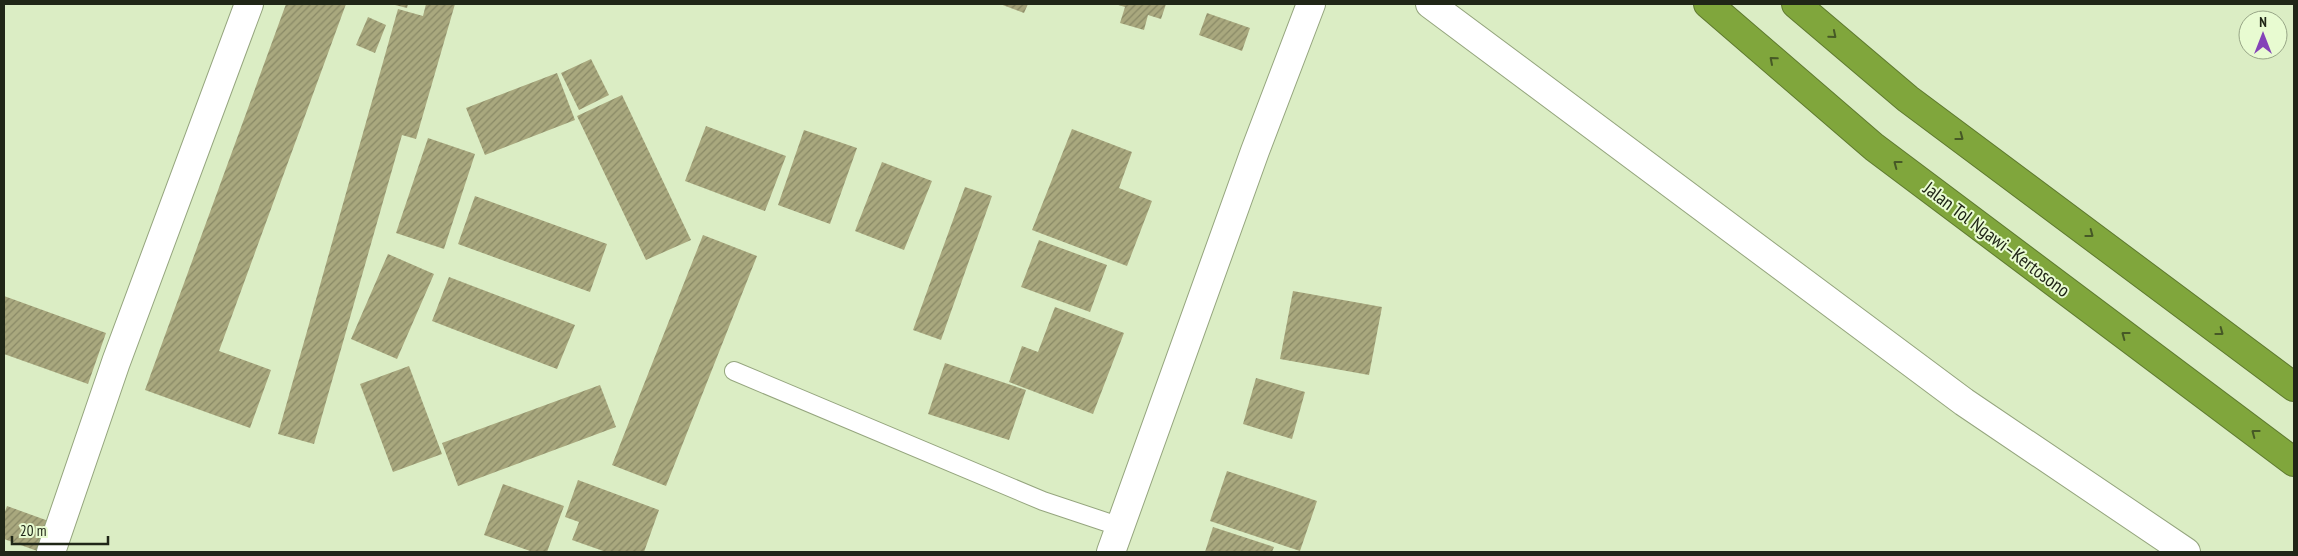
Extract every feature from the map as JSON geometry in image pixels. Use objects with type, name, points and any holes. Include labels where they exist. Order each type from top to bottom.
[{"type":"highway","name":"Jalan Tol Ngawi–Kertosono","points":[[1708,4],[1874,147],[2294,462]]},
{"type":"highway","points":[[1796,4],[1908,99],[2294,387]]},
{"type":"street","points":[[51,552],[116,362],[249,4]]},
{"type":"street","points":[[1111,552],[1255,151],[1311,4]]},
{"type":"street","points":[[1430,4],[1964,402],[2186,552]]},
{"type":"lane","points":[[734,371],[1043,500],[1121,527]]},
{"type":"building","points":[[286,4],[346,4],[219,351],[271,370],[250,428],[145,390]]},
{"type":"building","points":[[391,4],[408,4],[407,8]]},
{"type":"building","points":[[426,4],[455,4],[416,139],[402,135],[314,444],[278,434],[398,9],[423,16]]},
{"type":"building","points":[[1000,4],[1028,4],[1024,13]]},
{"type":"building","points":[[1115,4],[1166,4],[1161,19],[1148,15],[1144,30],[1120,23],[1125,7]]},
{"type":"building","points":[[1207,13],[1250,28],[1242,51],[1199,35]]},
{"type":"building","points":[[368,17],[386,25],[375,53],[356,45]]},
{"type":"building","points":[[591,59],[609,95],[579,110],[561,73]]},
{"type":"building","points":[[557,73],[575,120],[485,155],[466,108]]},
{"type":"building","points":[[622,95],[691,240],[646,260],[577,116]]},
{"type":"building","points":[[706,126],[786,156],[765,211],[685,181]]},
{"type":"building","points":[[1072,129],[1132,152],[1119,188],[1152,201],[1127,266],[1032,230]]},
{"type":"building","points":[[804,130],[857,148],[830,224],[778,205]]},
{"type":"building","points":[[428,138],[475,154],[444,249],[396,233]]},
{"type":"building","points":[[882,162],[932,181],[904,250],[855,231]]},
{"type":"building","points":[[965,187],[992,196],[941,340],[913,330]]},
{"type":"building","points":[[475,196],[607,244],[590,292],[458,244]]},
{"type":"building","points":[[703,235],[757,256],[666,486],[612,465]]},
{"type":"building","points":[[1039,240],[1107,265],[1090,312],[1021,287]]},
{"type":"building","points":[[388,254],[434,274],[397,359],[351,339]]},
{"type":"building","points":[[449,277],[575,325],[557,369],[432,321]]},
{"type":"building","points":[[1293,291],[1382,307],[1369,375],[1280,359]]},
{"type":"building","points":[[4,296],[106,333],[88,384],[4,354]]},
{"type":"building","points":[[1055,307],[1124,333],[1093,414],[1009,382],[1022,346],[1038,352]]},
{"type":"building","points":[[945,363],[1026,390],[1009,440],[928,414]]},
{"type":"building","points":[[409,366],[442,454],[393,472],[360,384]]},
{"type":"building","points":[[1256,378],[1305,392],[1292,439],[1243,424]]},
{"type":"building","points":[[600,385],[616,427],[458,486],[442,443]]},
{"type":"building","points":[[1227,471],[1317,501],[1300,551],[1210,521]]},
{"type":"building","points":[[578,480],[659,510],[644,552],[606,552],[572,540],[579,522],[565,517]]},
{"type":"building","points":[[503,484],[564,506],[547,552],[533,552],[484,535]]},
{"type":"building","points":[[7,506],[54,523],[40,552],[4,539],[4,514]]},
{"type":"building","points":[[1213,527],[1274,547],[1272,552],[1205,552]]}]
